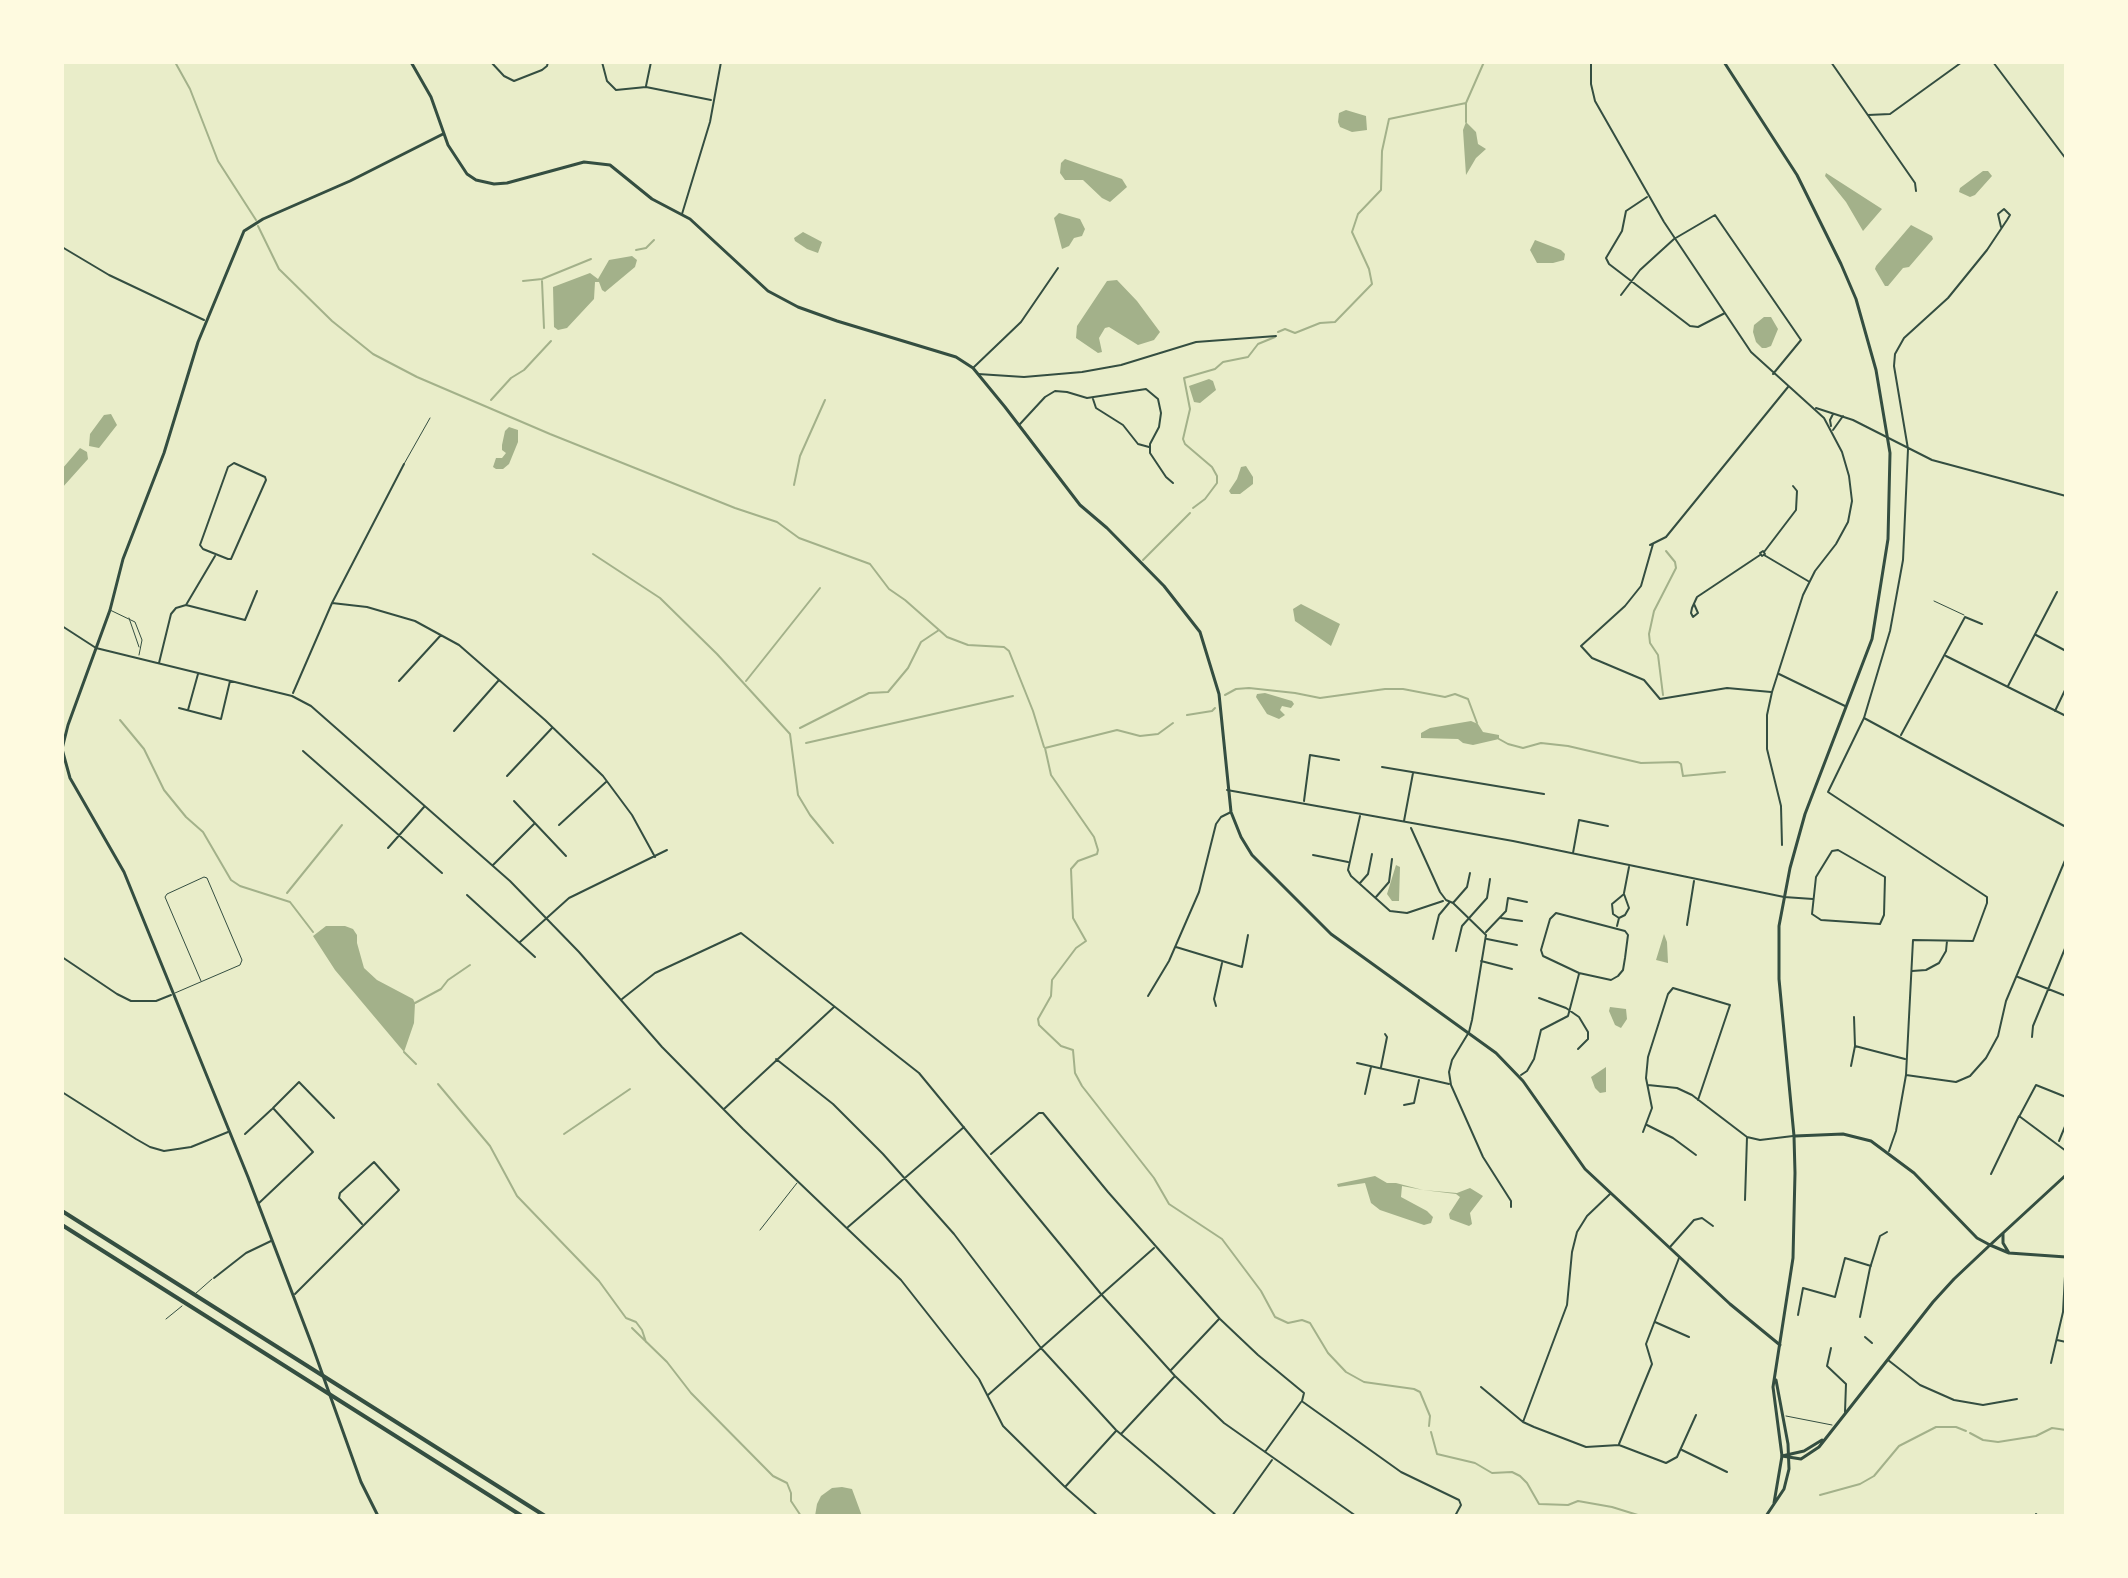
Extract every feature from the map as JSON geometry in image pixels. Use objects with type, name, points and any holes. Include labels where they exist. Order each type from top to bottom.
[{"type":"highway","points":[[62,1211],[545,1516]]},
{"type":"highway","points":[[62,1225],[522,1516]]},
{"type":"main road","points":[[411,62],[431,97],[443,134],[467,174],[484,183],[507,183],[584,162],[610,165],[652,199],[682,214],[768,291],[837,321],[956,357],[973,368],[1080,505],[1164,586],[1200,632],[1219,694],[1231,812],[1252,855],[1331,934],[1496,1053],[1519,1076],[1578,1161],[1679,1258],[1780,1345]]},
{"type":"main road","points":[[1724,62],[1797,175],[1856,299],[1876,370],[1890,453],[1888,539],[1872,639],[1805,814],[1779,926],[1779,979],[1794,1136],[1793,1258],[1773,1387],[1782,1456],[1774,1503]]},
{"type":"main road","points":[[378,1516],[361,1482],[272,1240],[124,872],[82,801],[64,762],[63,738],[110,610],[123,559],[164,453],[205,321],[240,238],[249,226],[350,181],[443,134]]},
{"type":"main road","points":[[1794,1136],[1828,1134],[1861,1137],[1888,1152],[1914,1173],[1977,1238],[2009,1253],[2066,1257]]},
{"type":"main road","points":[[1782,1456],[1804,1451],[1825,1437],[1949,1284],[2066,1175]]},
{"type":"main road","points":[[2003,1234],[2003,1243],[2009,1253]]},
{"type":"main road","points":[[1766,1516],[1784,1489],[1789,1456],[1776,1379]]},
{"type":"street","points":[[491,62],[504,76],[514,81],[544,69],[548,62]]},
{"type":"street","points":[[602,62],[607,81],[616,90],[646,87],[714,101]]},
{"type":"street","points":[[646,87],[651,62]]},
{"type":"street","points":[[682,214],[714,101],[721,62]]},
{"type":"street","points":[[1591,62],[1595,101],[1674,239],[1751,352],[1815,407],[1833,431]]},
{"type":"street","points":[[1831,62],[1915,183],[1916,191]]},
{"type":"street","points":[[1868,115],[1890,114],[1962,62]]},
{"type":"street","points":[[1993,62],[2066,159]]},
{"type":"street","points":[[1648,196],[1626,211],[1622,231],[1606,258],[1609,264],[1690,326],[1698,327],[1725,313]]},
{"type":"street","points":[[1621,295],[1645,264],[1674,239],[1711,215],[1719,217],[1801,340],[1773,374]]},
{"type":"street","points":[[1888,1152],[1896,1131],[1906,1075],[1913,940],[1973,941],[1987,897],[1828,792],[1864,718],[1890,631],[1903,560],[1908,449],[1894,366],[1899,345],[1957,287],[2001,227]]},
{"type":"street","points":[[62,247],[109,275],[205,321]]},
{"type":"street","points":[[973,368],[1021,322],[1058,268]]},
{"type":"street","points":[[978,374],[1024,377],[1082,372],[1121,365],[1196,342],[1276,336]]},
{"type":"street","points":[[1772,692],[1727,688],[1660,699],[1644,680],[1592,658],[1581,646],[1625,606],[1641,586],[1652,545],[1666,537],[1789,386]]},
{"type":"street","points":[[1020,425],[1052,392],[1062,391],[1080,398],[1137,389],[1154,394],[1161,416],[1149,447],[1154,462],[1173,483]]},
{"type":"street","points":[[1092,398],[1096,408],[1123,425],[1138,444],[1149,447]]},
{"type":"street","points":[[1815,407],[1843,416],[1908,449],[1949,465],[2066,496]]},
{"type":"street","points":[[1782,845],[1781,806],[1766,738],[1772,692],[1809,582],[1842,533],[1852,506],[1846,464],[1830,420],[1834,413]]},
{"type":"street","points":[[1833,431],[1843,416]]},
{"type":"street","points":[[234,463],[266,480],[231,559],[216,555],[200,545],[228,467],[234,463]]},
{"type":"street","points":[[292,696],[332,603],[404,464]]},
{"type":"street","points":[[1694,604],[1708,588],[1763,554],[1796,510],[1797,491],[1793,486]]},
{"type":"street","points":[[1763,554],[1809,582]]},
{"type":"street","points":[[186,605],[216,555]]},
{"type":"street","points":[[159,663],[171,614],[176,608],[186,605],[245,620],[257,591]]},
{"type":"street","points":[[2008,687],[2057,592]]},
{"type":"street","points":[[332,603],[397,615],[442,634],[499,679],[607,781],[632,815],[655,857]]},
{"type":"street","points":[[1900,737],[1965,617],[1982,624]]},
{"type":"street","points":[[62,626],[96,648],[292,696],[311,706],[493,866],[547,918],[723,1110],[917,1298],[979,1379],[1003,1426],[1098,1516]]},
{"type":"street","points":[[399,681],[442,634]]},
{"type":"street","points":[[2035,635],[2066,651]]},
{"type":"street","points":[[1946,656],[2066,716]]},
{"type":"street","points":[[188,710],[198,673]]},
{"type":"street","points":[[1778,673],[1846,706]]},
{"type":"street","points":[[454,731],[499,679]]},
{"type":"street","points":[[179,708],[221,719],[230,681]]},
{"type":"street","points":[[2055,711],[2066,688]]},
{"type":"street","points":[[1864,718],[2066,827]]},
{"type":"street","points":[[507,776],[552,727]]},
{"type":"street","points":[[303,751],[442,873]]},
{"type":"street","points":[[1304,802],[1310,755],[1339,760]]},
{"type":"street","points":[[1382,767],[1544,794]]},
{"type":"street","points":[[1403,822],[1413,773]]},
{"type":"street","points":[[559,825],[607,781]]},
{"type":"street","points":[[1227,790],[1304,802],[1784,897],[1813,899]]},
{"type":"street","points":[[514,801],[566,856]]},
{"type":"street","points":[[388,848],[425,806]]},
{"type":"street","points":[[1148,996],[1176,947],[1205,878],[1216,824],[1231,812]]},
{"type":"street","points":[[1360,815],[1348,870],[1360,884],[1390,911],[1412,911],[1446,900],[1452,902],[1485,933],[1469,1032],[1452,1060],[1451,1085],[1483,1157],[1511,1201],[1511,1207]]},
{"type":"street","points":[[1572,854],[1579,820],[1608,826]]},
{"type":"street","points":[[493,866],[535,823]]},
{"type":"street","points":[[1411,828],[1446,900]]},
{"type":"street","points":[[520,942],[569,898],[667,850]]},
{"type":"street","points":[[1838,850],[1885,877],[1884,915],[1880,924],[1821,920],[1812,914],[1813,899],[1816,876],[1832,851],[1838,850]]},
{"type":"street","points":[[1360,884],[1368,874],[1372,854]]},
{"type":"street","points":[[1313,855],[1349,863]]},
{"type":"street","points":[[1906,1075],[1956,1082],[1976,1071],[1994,1045],[2006,1001],[2066,858]]},
{"type":"street","points":[[1376,897],[1389,882],[1392,859]]},
{"type":"street","points":[[1619,918],[1629,908],[1624,894],[1629,866]]},
{"type":"street","points":[[1433,939],[1439,915],[1467,887],[1470,873]]},
{"type":"street","points":[[1456,951],[1461,929],[1487,898],[1490,879]]},
{"type":"street","points":[[1687,925],[1694,880]]},
{"type":"street","points":[[1619,918],[1613,914],[1612,904],[1624,894]]},
{"type":"street","points":[[467,895],[535,957]]},
{"type":"street","points":[[1485,933],[1506,911],[1508,898],[1527,902]]},
{"type":"street","points":[[1556,913],[1617,927],[1628,935],[1623,970],[1611,980],[1579,973],[1543,956],[1541,950],[1552,915],[1556,913]]},
{"type":"street","points":[[1500,918],[1522,921]]},
{"type":"street","points":[[1617,927],[1619,918]]},
{"type":"street","points":[[621,1000],[655,973],[741,933],[919,1073],[1101,1294],[1175,1376],[1224,1423],[1356,1516]]},
{"type":"street","points":[[1176,947],[1242,967],[1248,935]]},
{"type":"street","points":[[1486,938],[1517,945]]},
{"type":"street","points":[[1911,971],[1926,970],[1939,963],[1946,951],[1947,941]]},
{"type":"street","points":[[2032,1037],[2033,1026],[2066,946]]},
{"type":"street","points":[[62,957],[131,1001],[156,1001],[172,994]]},
{"type":"street","points":[[1480,960],[1512,969]]},
{"type":"street","points":[[1216,1006],[1214,999],[1223,961]]},
{"type":"street","points":[[1519,1076],[1532,1065],[1541,1030],[1568,1016],[1579,973]]},
{"type":"street","points":[[2017,976],[2066,996]]},
{"type":"street","points":[[1643,1132],[1652,1108],[1646,1068],[1648,1057],[1668,994],[1673,988],[1730,1005],[1698,1100]]},
{"type":"street","points":[[1539,998],[1579,1017],[1588,1032],[1588,1039],[1578,1049]]},
{"type":"street","points":[[723,1110],[835,1007]]},
{"type":"street","points":[[1851,1066],[1855,1046],[1854,1017]]},
{"type":"street","points":[[1381,1069],[1385,1034]]},
{"type":"street","points":[[1855,1046],[1906,1060]]},
{"type":"street","points":[[776,1059],[833,1104],[905,1178],[954,1234],[1041,1348],[1116,1430],[1217,1516]]},
{"type":"street","points":[[1357,1063],[1451,1085]]},
{"type":"street","points":[[1365,1094],[1371,1066]]},
{"type":"street","points":[[1404,1105],[1414,1103],[1420,1079]]},
{"type":"street","points":[[245,1134],[299,1082],[334,1118]]},
{"type":"street","points":[[1648,1085],[1677,1088],[1747,1137],[1760,1140],[1794,1136]]},
{"type":"street","points":[[1991,1174],[2036,1085],[2066,1097]]},
{"type":"street","points":[[62,1092],[136,1139],[164,1151],[191,1147],[229,1132]]},
{"type":"street","points":[[258,1204],[313,1152],[273,1108]]},
{"type":"street","points":[[989,1156],[1041,1112],[1220,1319],[1304,1393],[1302,1401],[1264,1452]]},
{"type":"street","points":[[2019,1116],[2066,1151]]},
{"type":"street","points":[[2058,1143],[2066,1124]]},
{"type":"street","points":[[1647,1125],[1696,1155]]},
{"type":"street","points":[[846,1228],[965,1126]]},
{"type":"street","points":[[1745,1200],[1747,1137]]},
{"type":"street","points":[[293,1295],[399,1190],[374,1162],[340,1193],[339,1198],[362,1224]]},
{"type":"street","points":[[1523,1422],[1567,1305],[1577,1232],[1587,1216],[1611,1193]]},
{"type":"street","points":[[1669,1248],[1694,1220],[1702,1218],[1713,1226]]},
{"type":"street","points":[[1860,1317],[1880,1236],[1887,1232]]},
{"type":"street","points":[[214,1278],[246,1253],[272,1240]]},
{"type":"street","points":[[987,1395],[1156,1247]]},
{"type":"street","points":[[2051,1363],[2063,1312],[2066,1257]]},
{"type":"street","points":[[1619,1445],[1652,1364],[1646,1344],[1679,1258]]},
{"type":"street","points":[[1798,1315],[1803,1288],[1835,1297],[1845,1258],[1871,1266]]},
{"type":"street","points":[[1171,1370],[1220,1319]]},
{"type":"street","points":[[1654,1321],[1689,1337]]},
{"type":"street","points":[[1865,1337],[1872,1343]]},
{"type":"street","points":[[2056,1340],[2066,1342]]},
{"type":"street","points":[[1831,1348],[1827,1366],[1846,1384],[1845,1412]]},
{"type":"street","points":[[1887,1359],[1920,1385],[1954,1400],[1983,1405],[2017,1399]]},
{"type":"street","points":[[1120,1434],[1175,1376]]},
{"type":"street","points":[[1481,1387],[1523,1422],[1586,1447],[1619,1445],[1666,1463],[1677,1457],[1696,1415]]},
{"type":"street","points":[[1302,1401],[1401,1472],[1459,1500],[1461,1505],[1456,1514],[1463,1516]]},
{"type":"street","points":[[1065,1487],[1116,1430]]},
{"type":"street","points":[[1681,1449],[1727,1472]]},
{"type":"street","points":[[1232,1516],[1273,1459]]},
{"type":"lane","points":[[404,464],[430,418]]},
{"type":"lane","points":[[1934,601],[1965,617]]},
{"type":"lane","points":[[110,610],[135,621],[140,633],[139,658]]},
{"type":"lane","points":[[129,618],[140,649]]},
{"type":"lane","points":[[172,994],[240,965],[242,960],[204,877],[165,897],[201,981]]},
{"type":"lane","points":[[760,1230],[797,1183]]},
{"type":"lane","points":[[166,1319],[214,1278]]},
{"type":"lane","points":[[1783,1415],[1834,1425]]},
{"type":"shaded area","points":[[1346,110],[1366,116],[1367,130],[1352,132],[1340,127],[1339,113]]},
{"type":"shaded area","points":[[1466,122],[1476,132],[1478,144],[1486,149],[1476,158],[1466,175],[1463,130]]},
{"type":"shaded area","points":[[1065,159],[1122,179],[1127,187],[1110,202],[1083,180],[1065,180],[1060,173],[1061,163]]},
{"type":"shaded area","points":[[1983,171],[1988,171],[1992,176],[1975,195],[1970,197],[1959,192],[1960,188]]},
{"type":"shaded area","points":[[1826,173],[1882,209],[1863,231],[1846,202],[1825,176]]},
{"type":"shaded area","points":[[1059,213],[1080,219],[1085,229],[1082,236],[1074,238],[1069,246],[1062,249],[1054,218]]},
{"type":"shaded area","points":[[1911,225],[1933,239],[1909,267],[1903,268],[1885,286],[1876,266]]},
{"type":"shaded area","points":[[803,232],[822,242],[818,253],[795,241],[794,238]]},
{"type":"shaded area","points":[[1535,240],[1561,250],[1565,254],[1564,260],[1537,263],[1530,250]]},
{"type":"shaded area","points":[[632,256],[637,260],[635,267],[605,292],[599,282],[595,282],[594,299],[567,328],[558,330],[554,327],[553,287],[590,273],[598,279],[609,260]]},
{"type":"shaded area","points":[[1117,280],[1160,332],[1154,340],[1138,345],[1109,327],[1105,328],[1099,338],[1102,352],[1098,353],[1076,338],[1077,326],[1107,281]]},
{"type":"shaded area","points":[[1764,317],[1771,317],[1778,329],[1771,346],[1762,348],[1753,332],[1754,325]]},
{"type":"shaded area","points":[[1209,379],[1216,390],[1200,403],[1194,402],[1189,386]]},
{"type":"shaded area","points":[[111,414],[117,425],[99,448],[89,446],[90,434],[104,415]]},
{"type":"shaded area","points":[[509,427],[518,430],[518,442],[509,464],[503,469],[496,469],[493,467],[496,458],[502,458],[506,453],[502,445]]},
{"type":"shaded area","points":[[80,448],[87,452],[88,459],[62,488],[62,469]]},
{"type":"shaded area","points":[[1246,466],[1253,477],[1253,484],[1240,494],[1231,494],[1229,491],[1241,467]]},
{"type":"shaded area","points":[[1301,604],[1340,624],[1331,646],[1295,621],[1293,609]]},
{"type":"shaded area","points":[[1265,693],[1294,704],[1291,708],[1282,706],[1280,710],[1285,715],[1279,719],[1267,714],[1256,697]]},
{"type":"shaded area","points":[[1471,721],[1478,724],[1483,732],[1499,735],[1499,739],[1473,745],[1458,739],[1421,738],[1421,733],[1430,728]]},
{"type":"shaded area","points":[[1396,865],[1400,867],[1399,901],[1392,901],[1387,894]]},
{"type":"shaded area","points":[[326,926],[353,929],[364,968],[377,980],[413,999],[414,1023],[404,1052],[335,970],[313,936]]},
{"type":"shaded area","points":[[1664,934],[1667,942],[1668,963],[1656,960]]},
{"type":"shaded area","points":[[1610,1007],[1626,1009],[1627,1019],[1621,1028],[1615,1025]]},
{"type":"shaded area","points":[[1606,1067],[1606,1092],[1600,1093],[1591,1077]]},
{"type":"shaded area","points":[[1375,1176],[1387,1183],[1423,1190],[1402,1186],[1401,1197],[1427,1211],[1433,1217],[1431,1223],[1424,1225],[1380,1210],[1371,1203],[1365,1183],[1338,1187],[1337,1184]]},
{"type":"shaded area","points":[[1470,1188],[1483,1196],[1470,1213],[1472,1224],[1469,1226],[1450,1219],[1449,1214],[1460,1197],[1423,1190],[1457,1193]]},
{"type":"shaded area","points":[[832,1488],[852,1489],[862,1516],[815,1516],[821,1496]]},
{"type":"waterway","points":[[175,62],[190,89],[218,161],[256,220]]},
{"type":"waterway","points":[[1466,122],[1466,103],[1484,62]]},
{"type":"waterway","points":[[1278,332],[1285,329],[1295,333],[1320,323],[1335,322],[1372,284],[1369,269],[1352,232],[1358,214],[1381,190],[1382,151],[1389,119],[1466,103]]},
{"type":"waterway","points":[[258,226],[279,269],[332,321],[373,354],[417,377],[550,434],[777,522],[799,538],[870,564],[889,589],[947,637],[968,645],[1004,647],[1009,651],[1044,747]]},
{"type":"waterway","points":[[636,250],[646,248],[654,240]]},
{"type":"waterway","points":[[523,281],[542,279],[591,259]]},
{"type":"waterway","points":[[542,281],[544,328]]},
{"type":"waterway","points":[[1193,508],[1205,499],[1217,483],[1217,476],[1212,467],[1183,439],[1190,409],[1184,378],[1215,369],[1223,362],[1248,357],[1258,344],[1275,337]]},
{"type":"waterway","points":[[491,400],[551,341]]},
{"type":"waterway","points":[[794,485],[800,456],[825,400]]},
{"type":"waterway","points":[[1143,560],[1190,513]]},
{"type":"waterway","points":[[1663,695],[1658,655],[1650,643],[1649,634],[1654,611],[1676,568],[1666,551]]},
{"type":"waterway","points":[[593,554],[660,598],[717,654],[790,734],[798,795],[833,843]]},
{"type":"waterway","points":[[746,681],[820,588]]},
{"type":"waterway","points":[[800,728],[869,693],[888,692],[908,668],[921,642],[939,630]]},
{"type":"waterway","points":[[1225,695],[1236,689],[1249,688],[1320,698],[1385,689],[1445,697],[1455,694],[1468,699],[1477,723]]},
{"type":"waterway","points":[[806,743],[1013,696]]},
{"type":"waterway","points":[[1187,715],[1215,708]]},
{"type":"waterway","points":[[120,720],[144,749],[164,790],[203,832],[231,880],[240,886],[290,902],[313,932]]},
{"type":"waterway","points":[[1173,723],[1158,734],[1140,736],[1117,730],[1045,748],[1051,775],[1094,837],[1098,850],[1097,854],[1078,861],[1071,869],[1073,918],[1086,941],[1076,948],[1052,980],[1051,996],[1038,1019],[1039,1025],[1061,1046],[1073,1050],[1075,1073],[1082,1086],[1154,1178],[1169,1204],[1222,1239],[1261,1291],[1275,1317],[1288,1323],[1302,1320],[1310,1323],[1328,1353],[1346,1372],[1364,1382],[1420,1392],[1430,1416],[1429,1426]]},
{"type":"waterway","points":[[1499,739],[1523,748],[1541,743],[1641,763],[1678,762],[1683,776],[1725,772]]},
{"type":"waterway","points":[[287,893],[342,825]]},
{"type":"waterway","points":[[415,1003],[441,989],[448,980],[470,965]]},
{"type":"waterway","points":[[404,1052],[416,1064]]},
{"type":"waterway","points":[[438,1084],[490,1146],[517,1196],[599,1281],[626,1318],[636,1322],[646,1342]]},
{"type":"waterway","points":[[564,1134],[630,1089]]},
{"type":"waterway","points":[[632,1328],[773,1476],[787,1483],[791,1501],[801,1516]]},
{"type":"waterway","points":[[1820,1495],[1860,1484],[1874,1476],[1899,1446],[1936,1427],[1956,1427],[1966,1431]]},
{"type":"waterway","points":[[1970,1433],[1983,1440],[1998,1442],[2036,1436],[2052,1428],[2066,1430]]},
{"type":"waterway","points":[[1431,1432],[1437,1454],[1475,1463],[1492,1473],[1512,1472],[1527,1483],[1539,1504],[1568,1505],[1578,1501],[1641,1516]]}]
